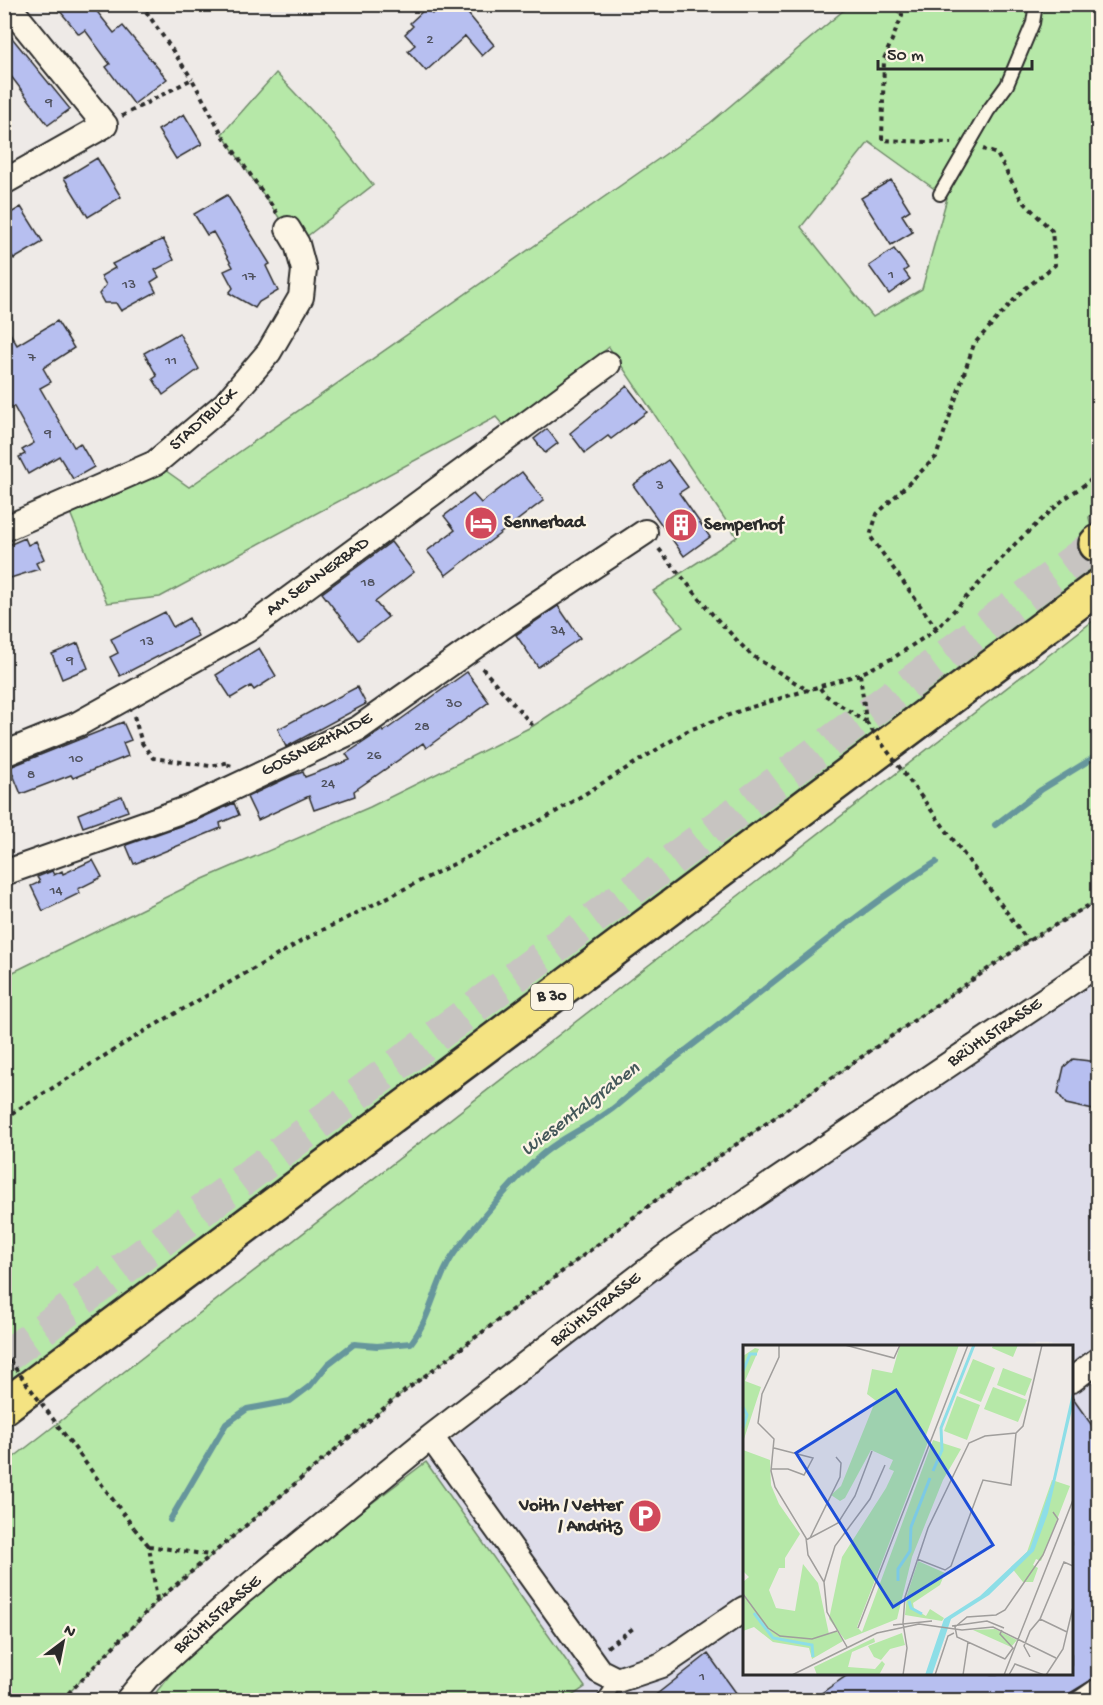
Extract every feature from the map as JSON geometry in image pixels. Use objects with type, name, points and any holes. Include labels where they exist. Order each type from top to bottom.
[{"type":"highway","name":"B 30","points":[[4,1407],[1098,587]]},
{"type":"street","points":[[4,182],[105,125],[7,4]]},
{"type":"street","name":"STADTBLICK","points":[[4,529],[155,463],[225,404],[269,352],[301,297],[304,270],[297,244],[288,229]]},
{"type":"street","name":"AM SENNERBAD","points":[[4,754],[78,724],[247,630],[608,364]]},
{"type":"street","name":"GOSSNERHALDE","points":[[4,873],[192,807],[359,728],[638,537]]},
{"type":"street","name":"BRÜHLSTRASSE","points":[[128,1701],[147,1677],[239,1594],[431,1437],[675,1249],[1098,964]]},
{"type":"street","points":[[1073,1379],[1098,1360]]},
{"type":"street","points":[[431,1437],[599,1671],[617,1680],[662,1665],[743,1610]]},
{"type":"lane","points":[[940,194],[1007,85],[1033,22],[1036,4]]},
{"type":"lane","points":[[604,1701],[617,1680]]},
{"type":"lane","points":[[1075,1701],[1098,1684]]},
{"type":"path","points":[[141,4],[192,79],[222,134],[288,229]]},
{"type":"path","points":[[902,4],[902,16],[884,59],[882,140],[969,144],[997,154],[1021,199],[1053,231],[1055,265],[1022,291],[974,344],[936,457],[877,514],[870,536],[938,629]]},
{"type":"path","points":[[105,125],[192,79]]},
{"type":"path","points":[[4,1118],[143,1032],[309,937],[549,816],[687,732],[742,710],[860,674],[893,658],[938,629],[1016,543],[1063,500],[1098,475]]},
{"type":"path","points":[[638,537],[751,655],[809,691]]},
{"type":"path","points":[[467,652],[533,726]]},
{"type":"path","points":[[860,674],[866,722]]},
{"type":"path","points":[[820,688],[825,695],[866,722],[1028,941]]},
{"type":"path","points":[[125,698],[131,705],[142,743],[153,758],[210,766],[230,762],[225,772]]},
{"type":"path","points":[[62,1701],[158,1601],[397,1397],[655,1201],[1028,941],[1098,900]]},
{"type":"path","points":[[4,934],[10,956],[4,972]]},
{"type":"path","points":[[4,1353],[149,1546],[158,1601]]},
{"type":"path","points":[[149,1546],[210,1555]]},
{"type":"path","points":[[591,1661],[635,1627]]},
{"type":"shaded area","points":[[1098,964],[1098,1700],[566,1700],[584,1687],[426,1462],[675,1249]]},
{"type":"green space","points":[[850,5],[890,5],[901,15],[902,5],[1098,5],[1098,510],[1089,517],[1098,568],[5,1386],[5,976],[203,879],[370,807],[533,726],[683,627],[653,591],[737,537],[609,347],[509,432],[496,417],[160,597],[107,603],[66,503],[155,463],[189,487],[710,123]],"holes":[[[869,142],[947,198],[922,289],[873,317],[801,227]]]},
{"type":"green space","points":[[276,73],[329,129],[373,185],[297,244],[222,134]]},
{"type":"green space","points":[[1098,617],[1098,900],[1028,941],[655,1201],[397,1397],[158,1601],[62,1700],[5,1700],[5,1464]]},
{"type":"green space","points":[[426,1462],[585,1687],[566,1700],[150,1700],[169,1676],[244,1600]]},
{"type":"building","points":[[54,4],[91,4],[114,33],[123,26],[167,79],[134,104],[106,67],[110,64],[85,30],[79,34]]},
{"type":"building","points":[[442,4],[460,4],[494,45],[482,56],[465,36],[426,71],[408,51],[415,45],[405,34],[413,26],[410,23],[426,8],[432,14]]},
{"type":"building","points":[[4,28],[70,109],[48,125],[4,67]]},
{"type":"building","points":[[184,114],[202,144],[176,159],[158,130]]},
{"type":"building","points":[[97,158],[121,197],[88,217],[64,178]]},
{"type":"building","points":[[891,180],[910,210],[902,215],[913,232],[891,245],[861,198]]},
{"type":"building","points":[[227,195],[270,264],[266,266],[278,291],[259,302],[255,308],[229,293],[233,288],[224,271],[233,267],[213,232],[207,235],[194,214]]},
{"type":"building","points":[[21,207],[43,242],[14,259],[4,243],[4,217]]},
{"type":"building","points":[[163,239],[174,260],[155,270],[159,277],[151,282],[156,292],[121,311],[116,303],[104,303],[99,294],[106,285],[101,276],[115,268],[112,264]]},
{"type":"building","points":[[894,249],[908,268],[904,271],[910,279],[889,294],[869,266]]},
{"type":"building","points":[[57,321],[74,348],[43,368],[51,382],[40,388],[74,447],[80,443],[94,467],[73,479],[59,456],[28,474],[19,457],[25,454],[22,450],[34,443],[14,407],[4,406],[4,323],[17,345]]},
{"type":"building","points":[[179,333],[199,369],[163,395],[153,379],[157,376],[144,353]]},
{"type":"building","points":[[627,386],[647,412],[611,439],[608,436],[585,453],[570,433]]},
{"type":"building","points":[[547,429],[558,443],[545,453],[534,439]]},
{"type":"building","points":[[668,460],[688,487],[679,493],[710,537],[684,556],[633,485]]},
{"type":"building","name":"Sennerbad","points":[[522,472],[544,500],[446,575],[427,551],[455,530],[444,516],[473,494],[481,503]]},
{"type":"building","points":[[25,538],[28,545],[36,541],[44,559],[36,563],[39,569],[4,580],[4,547]]},
{"type":"building","points":[[391,542],[414,572],[375,602],[388,617],[358,640],[322,593]]},
{"type":"building","points":[[558,606],[580,638],[538,667],[516,635]]},
{"type":"building","points":[[165,612],[173,627],[189,618],[198,636],[120,676],[110,657],[118,653],[111,639]]},
{"type":"building","points":[[78,643],[88,668],[62,679],[52,654]]},
{"type":"building","points":[[259,648],[276,676],[254,690],[251,686],[231,698],[216,675]]},
{"type":"building","points":[[467,672],[489,702],[426,748],[423,743],[354,791],[355,796],[314,810],[309,796],[258,820],[247,797],[291,776],[303,772],[305,777],[350,760],[346,754],[382,730],[383,732]]},
{"type":"building","points":[[357,687],[366,704],[286,747],[278,729]]},
{"type":"building","points":[[123,722],[131,740],[123,743],[128,756],[73,778],[71,775],[21,794],[10,767]]},
{"type":"building","points":[[122,796],[128,811],[83,827],[78,814]]},
{"type":"building","points":[[234,803],[239,815],[220,823],[221,828],[134,864],[126,845],[197,820]]},
{"type":"building","points":[[93,860],[102,877],[78,889],[80,893],[43,911],[31,886],[40,882],[37,877],[52,871],[54,875],[62,871],[63,874]]},
{"type":"building","points":[[1073,1059],[1098,1062],[1098,1111],[1066,1104],[1058,1093],[1064,1067]]},
{"type":"building","points":[[1073,1399],[1098,1434],[1098,1676],[1070,1693],[1067,1701],[810,1701],[848,1675],[1073,1675]]},
{"type":"building","points":[[708,1654],[742,1701],[648,1701]]},
{"type":"waterway","name":"Wiesentalgraben","points":[[995,825],[1041,790],[1098,755]]},
{"type":"waterway","name":"Wiesentalgraben","points":[[170,1520],[226,1424],[247,1409],[290,1401],[310,1386],[328,1364],[354,1344],[377,1346],[411,1343],[425,1320],[451,1259],[496,1202],[537,1159],[556,1144],[607,1113],[846,925],[936,862]]},
{"type":"tunnel","points":[[4,1358],[1096,544]]},
{"type":"place","name":"Sennerbad","points":[[481,523]]},
{"type":"place","name":"Semperhof","points":[[681,525]]},
{"type":"place","name":"Voith / Vetter / Andritz","points":[[645,1516]]}]
